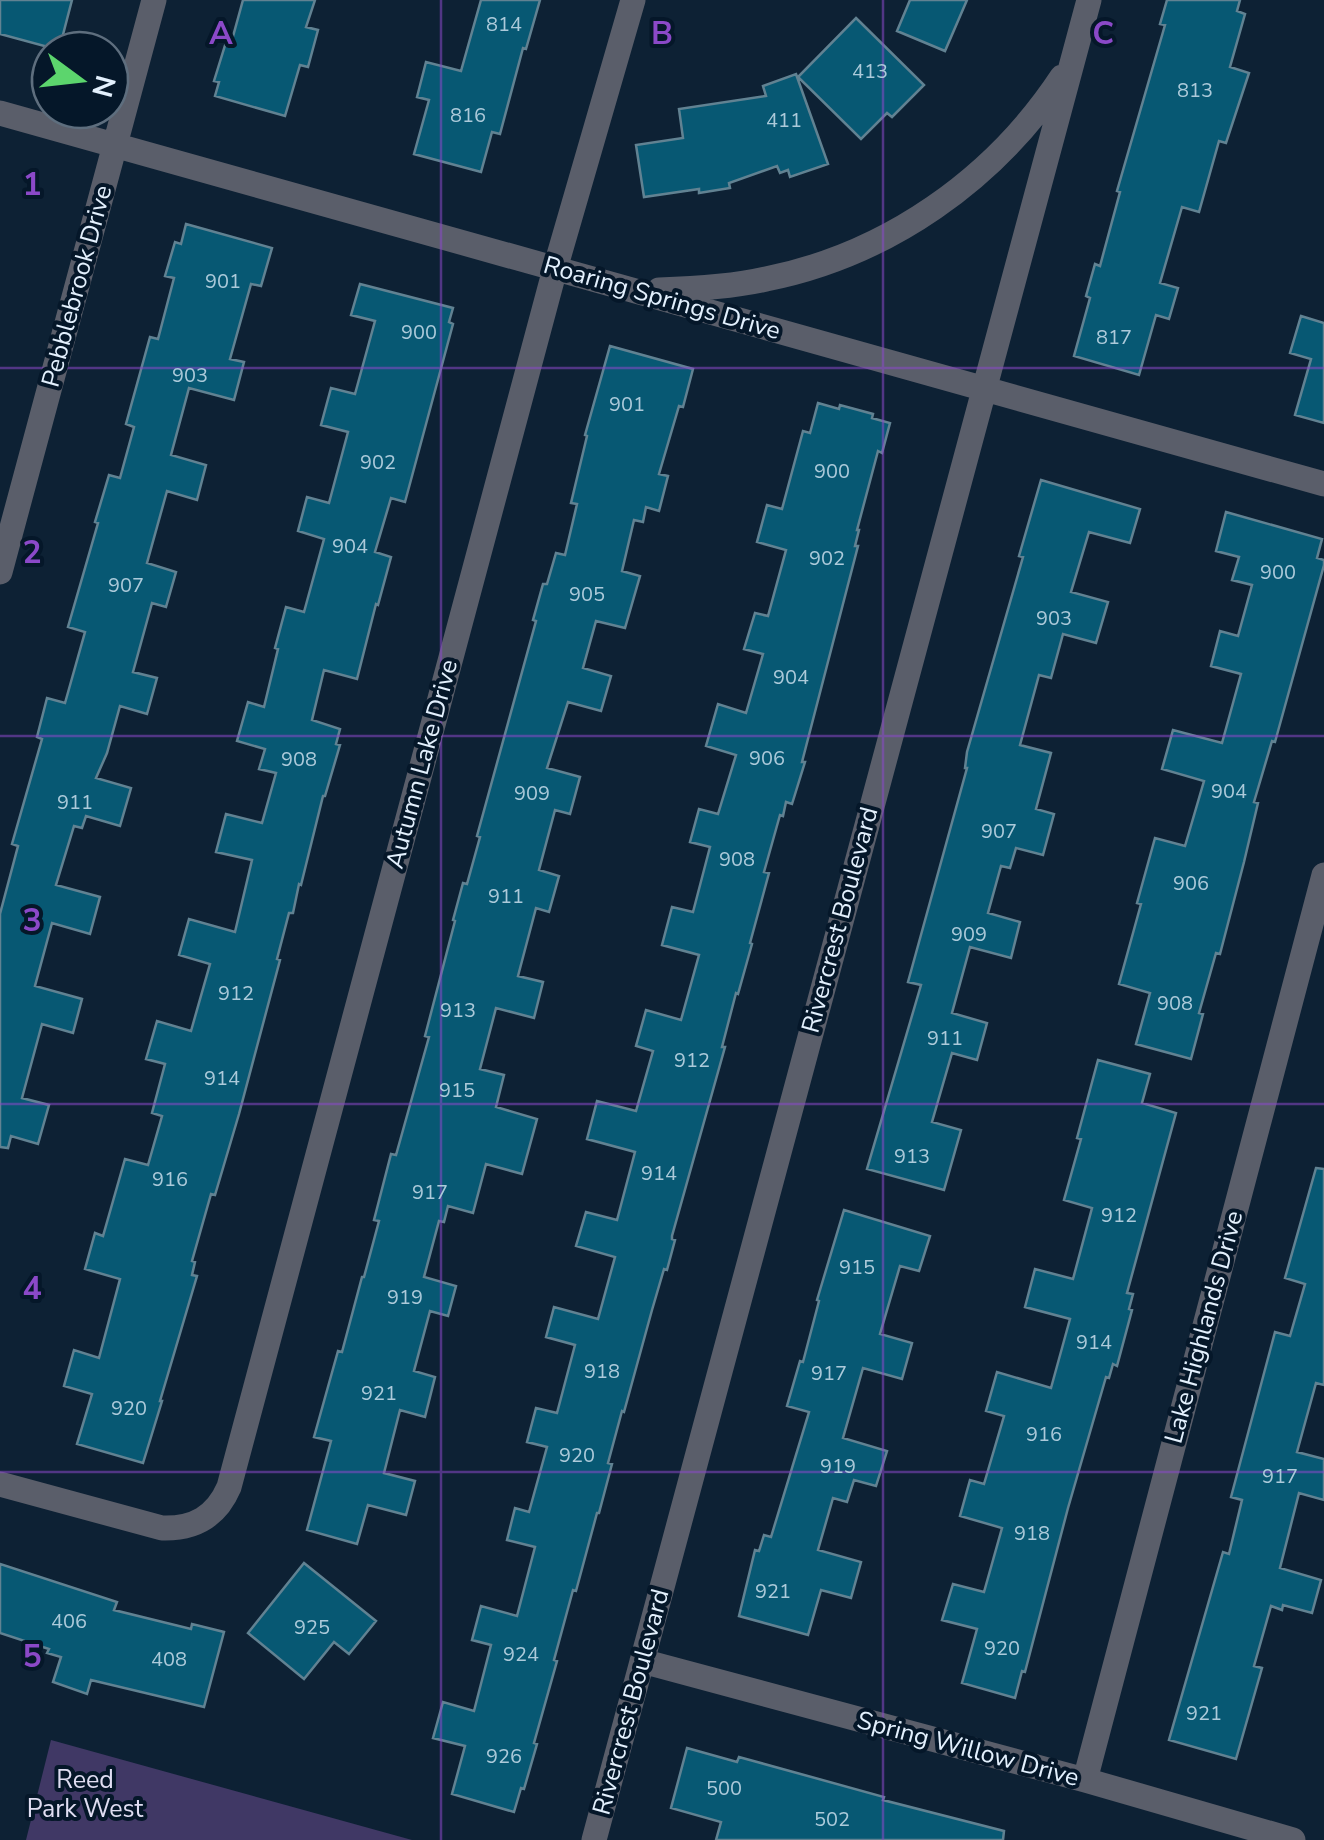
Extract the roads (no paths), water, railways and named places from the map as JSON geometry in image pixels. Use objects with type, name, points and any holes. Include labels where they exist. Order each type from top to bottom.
[{"type":"street","name":"Pebblebrook Drive","points":[[0,572],[154,0]]},
{"type":"street","name":"Autumn Lake Drive","points":[[0,1484],[162,1528],[190,1526],[203,1520],[223,1500],[229,1487],[555,268],[633,0]]},
{"type":"street","name":"Rivercrest Boulevard","points":[[594,1840],[1089,0]]},
{"type":"street","points":[[633,290],[709,287],[767,279],[843,257],[882,239],[957,192],[990,163],[1030,120],[1073,61]]},
{"type":"street","name":"Roaring Springs Drive","points":[[0,113],[1324,484]]},
{"type":"street","name":"Lake Highlands Drive","points":[[1085,1780],[1324,874]]},
{"type":"street","name":"Spring Willow Drive","points":[[642,1662],[1085,1780],[1293,1840]]},
{"type":"park label","name":"Reed Park West","points":[[85,1794]]}]
